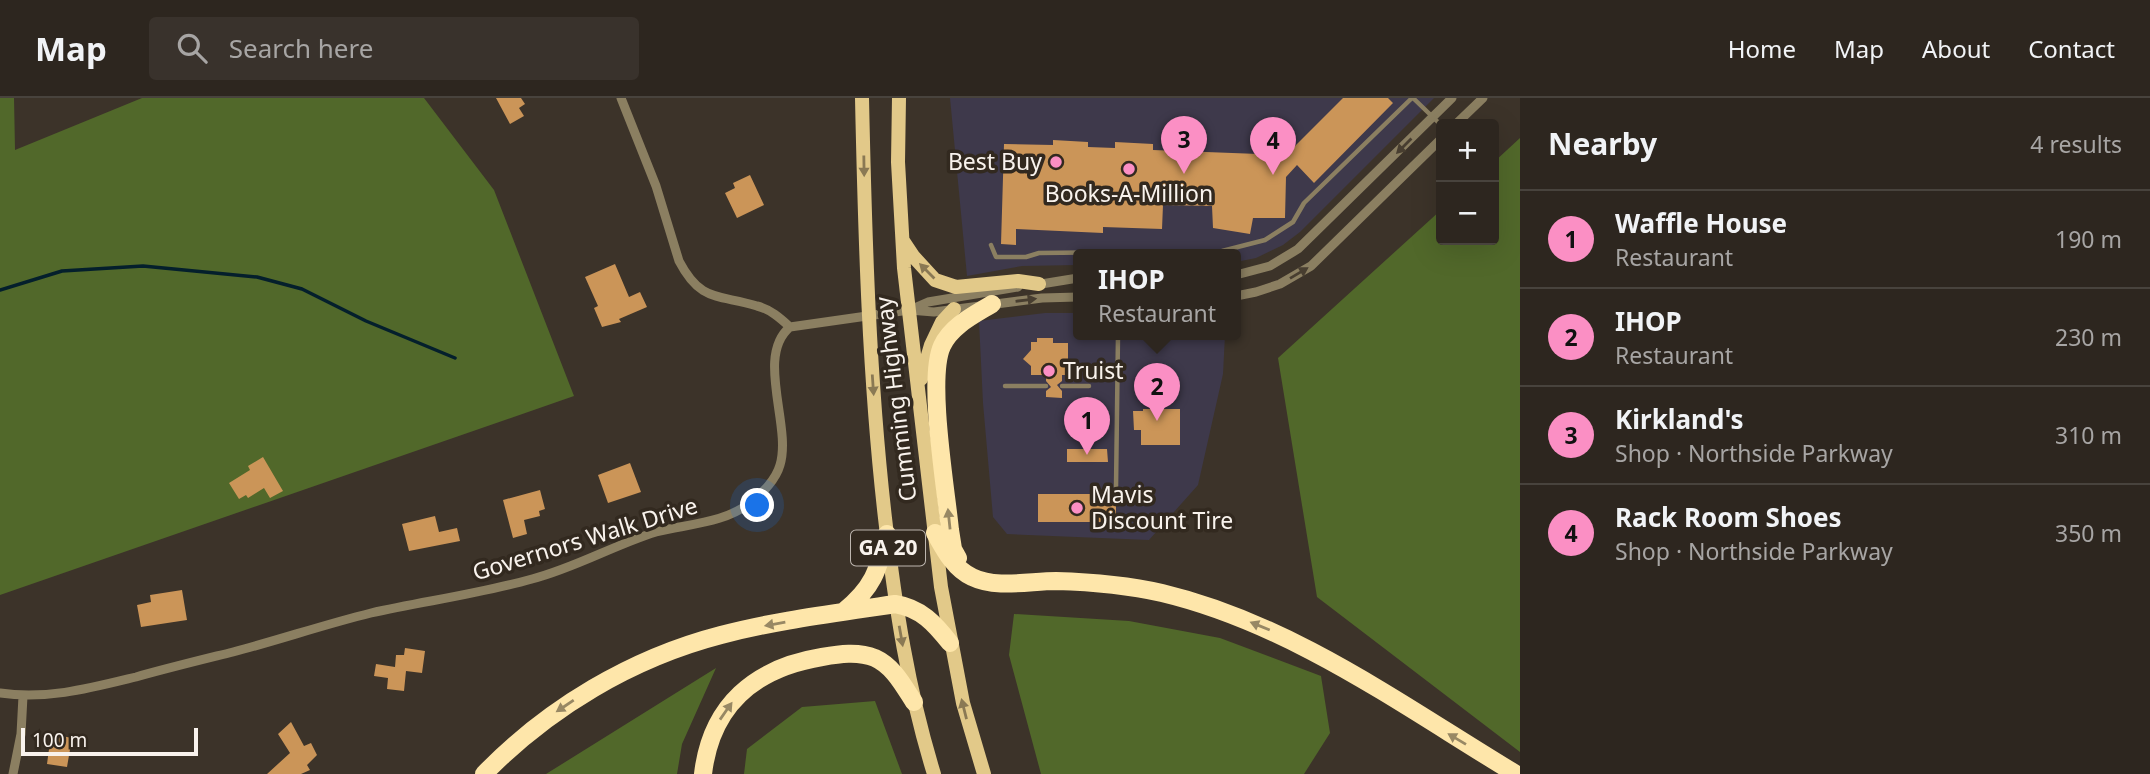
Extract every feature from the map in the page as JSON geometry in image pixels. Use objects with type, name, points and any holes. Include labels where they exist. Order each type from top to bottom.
[{"type":"highway","points":[[992,304],[968,318],[951,333],[942,346],[937,368],[940,433],[953,549],[961,562],[981,573],[1018,572],[1041,575],[1053,581]]},
{"type":"highway","name":"GA 20","points":[[935,533],[957,566],[972,578],[1005,583],[1053,581],[1115,585],[1162,593],[1235,616],[1274,632],[1313,651],[1516,774]]},
{"type":"highway","points":[[843,612],[863,595],[876,576],[887,534]]},
{"type":"highway","points":[[484,774],[558,711],[605,682],[667,653],[722,635],[895,604],[910,607],[925,615],[950,643]]},
{"type":"highway","points":[[703,774],[711,735],[733,700],[750,684],[787,664],[849,654],[876,659],[898,677],[914,702]]},
{"type":"main road","name":"Cumming Highway","points":[[862,98],[868,317],[887,534],[895,604],[914,702],[934,774]]},
{"type":"main road","name":"Cumming Highway","points":[[899,98],[898,162],[902,240],[935,533],[950,643],[963,703],[984,774]]},
{"type":"main road","points":[[902,240],[935,280],[956,287],[1018,281],[1039,284]]},
{"type":"main road","points":[[918,383],[936,333],[954,309]]},
{"type":"street","points":[[621,98],[656,186],[679,261],[694,285],[708,294],[759,306],[790,327],[868,317],[909,310],[928,302],[1073,279]]},
{"type":"street","points":[[1241,274],[1270,265],[1298,249],[1452,98]]},
{"type":"street","points":[[1461,119],[1483,98]]},
{"type":"street","points":[[1241,295],[1280,284],[1311,266],[1436,144]]},
{"type":"street","points":[[909,310],[934,312],[1073,297]]},
{"type":"street","name":"Governors Walk Drive","points":[[0,693],[23,696],[80,691],[369,614],[471,595],[536,579],[654,533],[734,514],[769,485],[780,465],[782,443],[775,369],[776,346],[782,333],[790,327]]},
{"type":"street","points":[[13,774],[21,734],[23,696]]},
{"type":"lane","points":[[1230,249],[1265,240],[1293,222],[1304,203],[1413,98],[1436,120]]},
{"type":"lane","points":[[991,245],[996,257],[1073,253]]},
{"type":"lane","points":[[1116,488],[1118,340]]},
{"type":"lane","points":[[1005,386],[1046,386]]},
{"type":"lane","points":[[1062,386],[1089,386]]},
{"type":"shaded area","points":[[950,98],[1434,98],[1300,232],[1283,245],[1256,258],[1241,261],[1241,249],[1073,249],[1073,265],[1022,266],[967,276]]},
{"type":"shaded area","points":[[1045,313],[1073,313],[1073,340],[1225,340],[1223,374],[1198,485],[1149,540],[1007,534],[993,517],[979,321]]},
{"type":"green space","points":[[0,98],[14,98],[15,150],[142,98],[424,98],[494,190],[574,396],[0,595]]},
{"type":"green space","points":[[1520,138],[1520,752],[1317,597],[1278,358],[1436,215],[1436,245],[1499,245],[1499,157]]},
{"type":"green space","points":[[1014,614],[1129,621],[1220,638],[1321,676],[1330,733],[1304,774],[1041,774],[1009,655]]},
{"type":"green space","points":[[716,668],[682,744],[677,774],[546,774]]},
{"type":"green space","points":[[875,701],[902,774],[744,774],[747,749],[802,707]]},
{"type":"building","points":[[496,98],[521,98],[525,104],[519,108],[524,116],[510,124]]},
{"type":"building","points":[[1343,98],[1388,98],[1393,103],[1314,183],[1297,165],[1286,177],[1285,218],[1253,218],[1250,234],[1213,228],[1212,206],[1163,205],[1162,229],[1103,227],[1103,233],[1016,229],[1016,245],[1001,244],[1004,144],[1053,145],[1053,140],[1088,142],[1088,147],[1115,148],[1115,142],[1153,144],[1153,150],[1286,155]]},
{"type":"building","points":[[750,175],[764,205],[737,218],[725,193],[735,188],[733,183]]},
{"type":"building","points":[[615,264],[629,297],[640,292],[647,307],[619,319],[621,322],[602,327],[594,308],[598,306],[585,277]]},
{"type":"building","name":"Truist","points":[[1037,338],[1053,338],[1053,343],[1068,343],[1068,375],[1062,375],[1062,381],[1057,385],[1062,391],[1062,398],[1046,397],[1046,391],[1051,387],[1046,381],[1046,375],[1031,375],[1031,366],[1023,359],[1031,350],[1031,342],[1037,342]]},
{"type":"building","points":[[1180,409],[1180,445],[1141,445],[1141,430],[1134,430],[1133,411]]},
{"type":"building","points":[[1067,449],[1107,449],[1108,462],[1067,462]]},
{"type":"building","points":[[263,457],[283,491],[270,498],[264,488],[248,498],[246,495],[239,499],[229,483],[250,470],[248,466]]},
{"type":"building","points":[[630,463],[641,492],[608,503],[598,475]]},
{"type":"building","points":[[540,490],[545,509],[539,511],[540,516],[524,520],[527,534],[513,538],[503,500]]},
{"type":"building","name":"Mavis Discount Tire","points":[[1038,494],[1116,494],[1116,522],[1038,522]]},
{"type":"building","points":[[435,516],[439,532],[457,528],[460,541],[409,551],[402,524]]},
{"type":"building","points":[[182,590],[187,620],[141,627],[137,605],[151,602],[150,595]]},
{"type":"building","points":[[405,648],[425,651],[422,673],[406,671],[404,691],[387,689],[388,678],[374,676],[376,664],[395,667],[396,655],[404,655]]},
{"type":"building","points":[[291,722],[304,746],[311,743],[317,755],[307,765],[310,770],[301,774],[267,774],[290,753],[278,734]]},
{"type":"building","points":[[51,734],[72,738],[67,767],[47,764]]},
{"type":"waterway","points":[[0,290],[62,271],[143,266],[257,277],[302,289],[366,321],[455,358]]},
{"type":"place","name":"Best Buy","points":[[1056,162]]},
{"type":"place","name":"Books-A-Million","points":[[1129,169]]},
{"type":"place","name":"Kirkland's","points":[[1184,174]]},
{"type":"place","name":"Rack Room Shoes","points":[[1273,175]]},
{"type":"place","name":"Truist","points":[[1049,371]]},
{"type":"place","name":"IHOP","points":[[1157,421]]},
{"type":"place","name":"Waffle House","points":[[1087,455]]},
{"type":"place","name":"Mavis Discount Tire","points":[[1077,508]]}]
